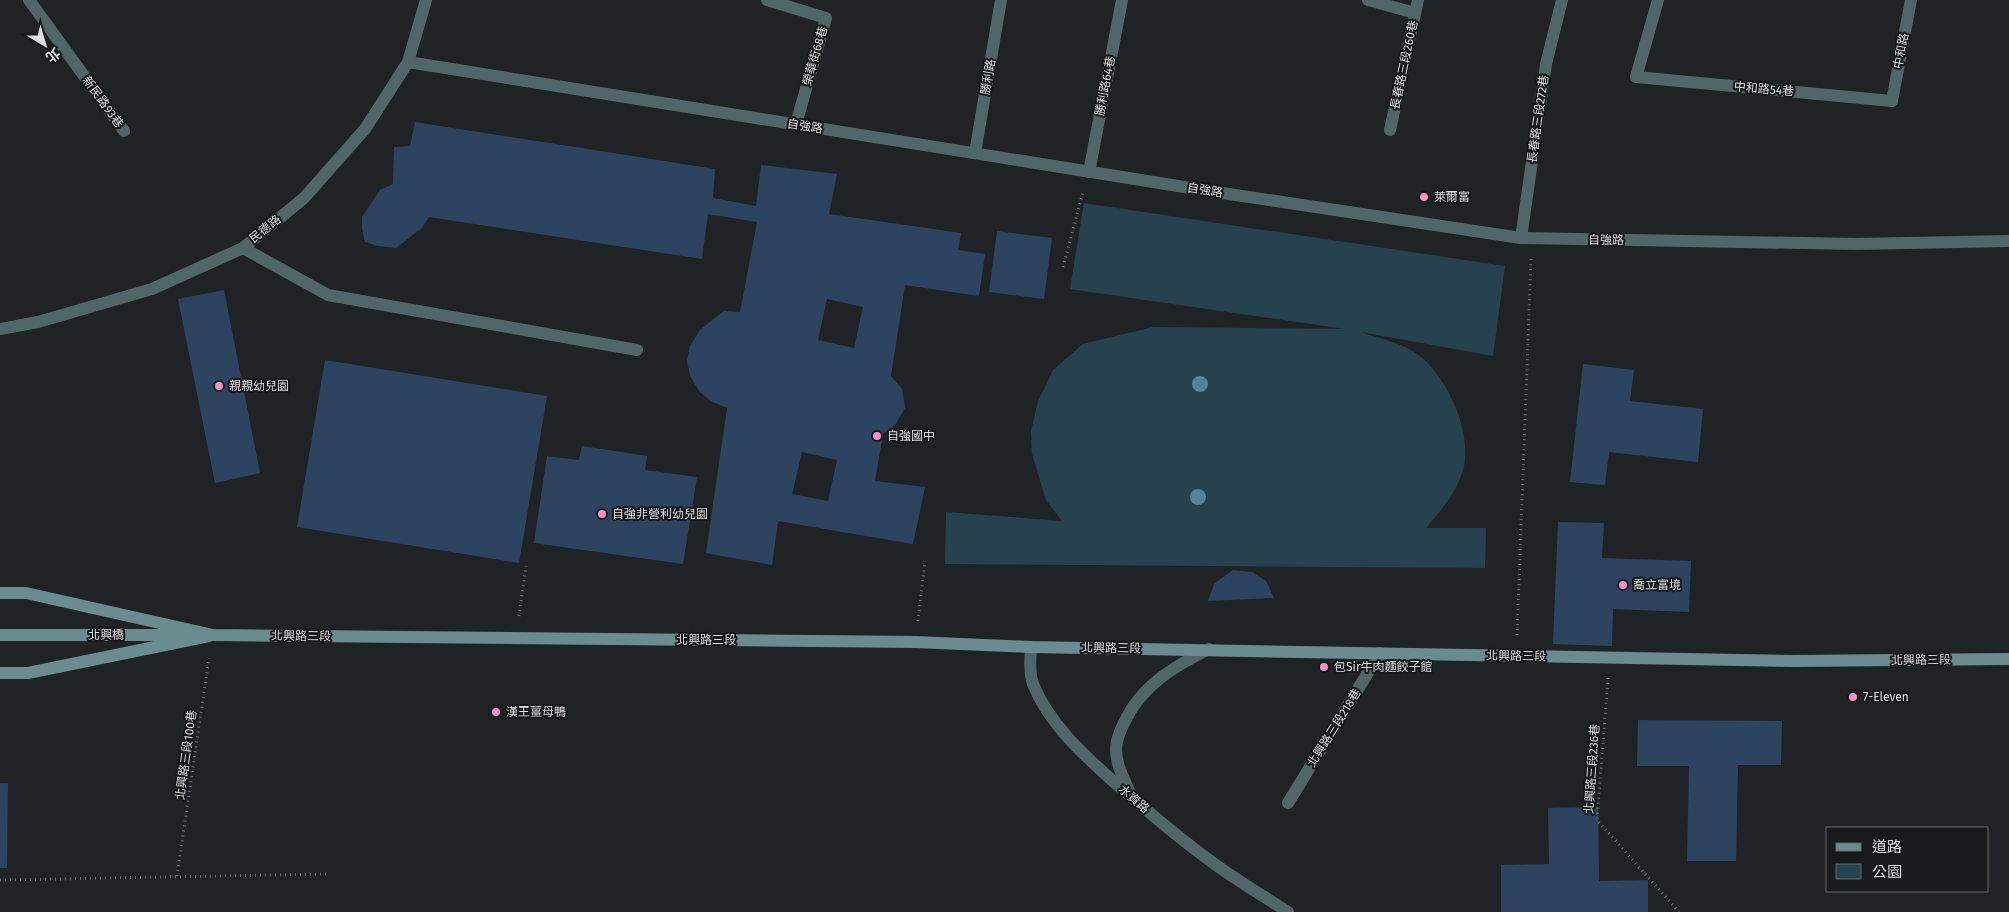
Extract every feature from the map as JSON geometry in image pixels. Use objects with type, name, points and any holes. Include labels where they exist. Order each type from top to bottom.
[{"type":"street","name":"新民路93巷","points":[[29,0],[124,131]]},
{"type":"street","name":"民德路","points":[[0,329],[38,322],[152,289],[243,248],[304,198],[366,129],[408,62],[426,0]]},
{"type":"street","name":"榮華街68巷","points":[[767,0],[826,18],[796,124]]},
{"type":"street","name":"勝利路","points":[[974,153],[1001,0]]},
{"type":"street","name":"勝利路64巷","points":[[1089,172],[1122,0]]},
{"type":"street","points":[[1368,0],[1417,6]]},
{"type":"street","name":"長春路三段272巷","points":[[1526,238],[1546,64],[1562,0]]},
{"type":"street","name":"中和路54巷","points":[[1658,0],[1636,77],[1892,101]]},
{"type":"street","name":"中和路","points":[[1892,101],[1911,0]]},
{"type":"street","name":"長春路三段260巷","points":[[1390,130],[1417,6]]},
{"type":"street","name":"自強路","points":[[408,62],[1089,172],[1526,238],[1856,244],[2009,241]]},
{"type":"street","points":[[243,248],[328,295],[637,350]]},
{"type":"street","name":"北興路三段","points":[[0,593],[26,594],[213,635],[916,642],[1031,647],[1793,661],[2009,659]]},
{"type":"street","name":"北興橋","points":[[0,635],[213,635]]},
{"type":"street","name":"北興路三段","points":[[0,673],[28,674],[213,635]]},
{"type":"street","name":"水資路","points":[[1031,647],[1030,666],[1033,683],[1043,705],[1060,728],[1094,764],[1132,798],[1211,862],[1288,912]]},
{"type":"street","points":[[1132,798],[1120,770],[1116,749],[1119,733],[1127,716],[1139,697],[1160,678],[1180,663],[1209,649]]},
{"type":"street","name":"北興路三段218巷","points":[[1288,803],[1380,653]]},
{"type":"path","points":[[1063,267],[1089,172]]},
{"type":"path","points":[[1516,656],[1526,238]]},
{"type":"path","points":[[916,642],[925,561]]},
{"type":"path","points":[[516,639],[526,566]]},
{"type":"path","name":"北興路三段100巷","points":[[177,876],[213,635]]},
{"type":"path","name":"北興路三段236巷","points":[[1609,657],[1597,820],[1679,912]]},
{"type":"path","points":[[0,880],[326,874]]},
{"type":"green space","points":[[1084,203],[1505,266],[1493,356],[1361,332],[1405,347],[1423,359],[1435,372],[1454,403],[1464,438],[1465,455],[1463,470],[1456,487],[1426,528],[1486,528],[1485,568],[945,564],[946,512],[1062,521],[1046,500],[1032,454],[1031,431],[1038,401],[1053,370],[1083,344],[1153,327],[1345,329],[1070,289]]},
{"type":"building","points":[[415,122],[715,169],[713,198],[756,206],[761,165],[837,174],[829,214],[961,233],[958,250],[985,254],[979,296],[905,285],[891,376],[902,389],[905,408],[895,425],[883,434],[875,481],[925,487],[913,544],[778,521],[772,565],[706,553],[727,408],[712,402],[700,392],[690,376],[687,361],[690,346],[700,330],[724,311],[740,312],[757,222],[708,214],[702,259],[429,217],[422,228],[396,248],[365,242],[362,217],[380,190],[393,184],[394,147],[410,146]],"holes":[[[827,299],[863,307],[854,348],[818,340]],[[802,452],[837,460],[828,501],[792,494]]]},
{"type":"building","points":[[997,231],[1052,238],[1044,299],[989,292]]},
{"type":"building","name":"親親幼兒園","points":[[224,290],[260,473],[215,483],[178,299]]},
{"type":"building","points":[[325,360],[547,396],[519,563],[297,527]]},
{"type":"building","points":[[1583,364],[1634,370],[1630,401],[1703,409],[1698,462],[1609,452],[1605,485],[1570,482]]},
{"type":"building","points":[[582,446],[647,456],[645,470],[697,477],[683,564],[534,543],[547,456],[579,460]]},
{"type":"building","name":"喬立富境","points":[[1558,522],[1604,523],[1602,558],[1691,561],[1689,612],[1613,609],[1612,646],[1553,644]]},
{"type":"building","points":[[1233,570],[1252,572],[1266,581],[1274,598],[1208,601],[1214,584]]},
{"type":"building","points":[[1638,720],[1782,721],[1781,765],[1738,765],[1736,861],[1687,861],[1689,766],[1637,766]]},
{"type":"building","points":[[0,783],[8,783],[7,868],[0,868]]},
{"type":"building","points":[[1598,807],[1599,881],[1648,880],[1648,912],[1501,912],[1501,865],[1549,864],[1548,808]]},
{"type":"place","name":"萊爾富","points":[[1424,197]]},
{"type":"place","name":"親親幼兒園","points":[[219,386]]},
{"type":"place","name":"自強國中","points":[[877,436]]},
{"type":"place","name":"自強非營利幼兒園","points":[[602,514]]},
{"type":"place","name":"喬立富境","points":[[1623,585]]},
{"type":"place","name":"包Sir牛肉麵餃子館","points":[[1324,667]]},
{"type":"place","name":"7-Eleven","points":[[1853,697]]},
{"type":"place","name":"漢王薑母鴨","points":[[496,712]]}]
